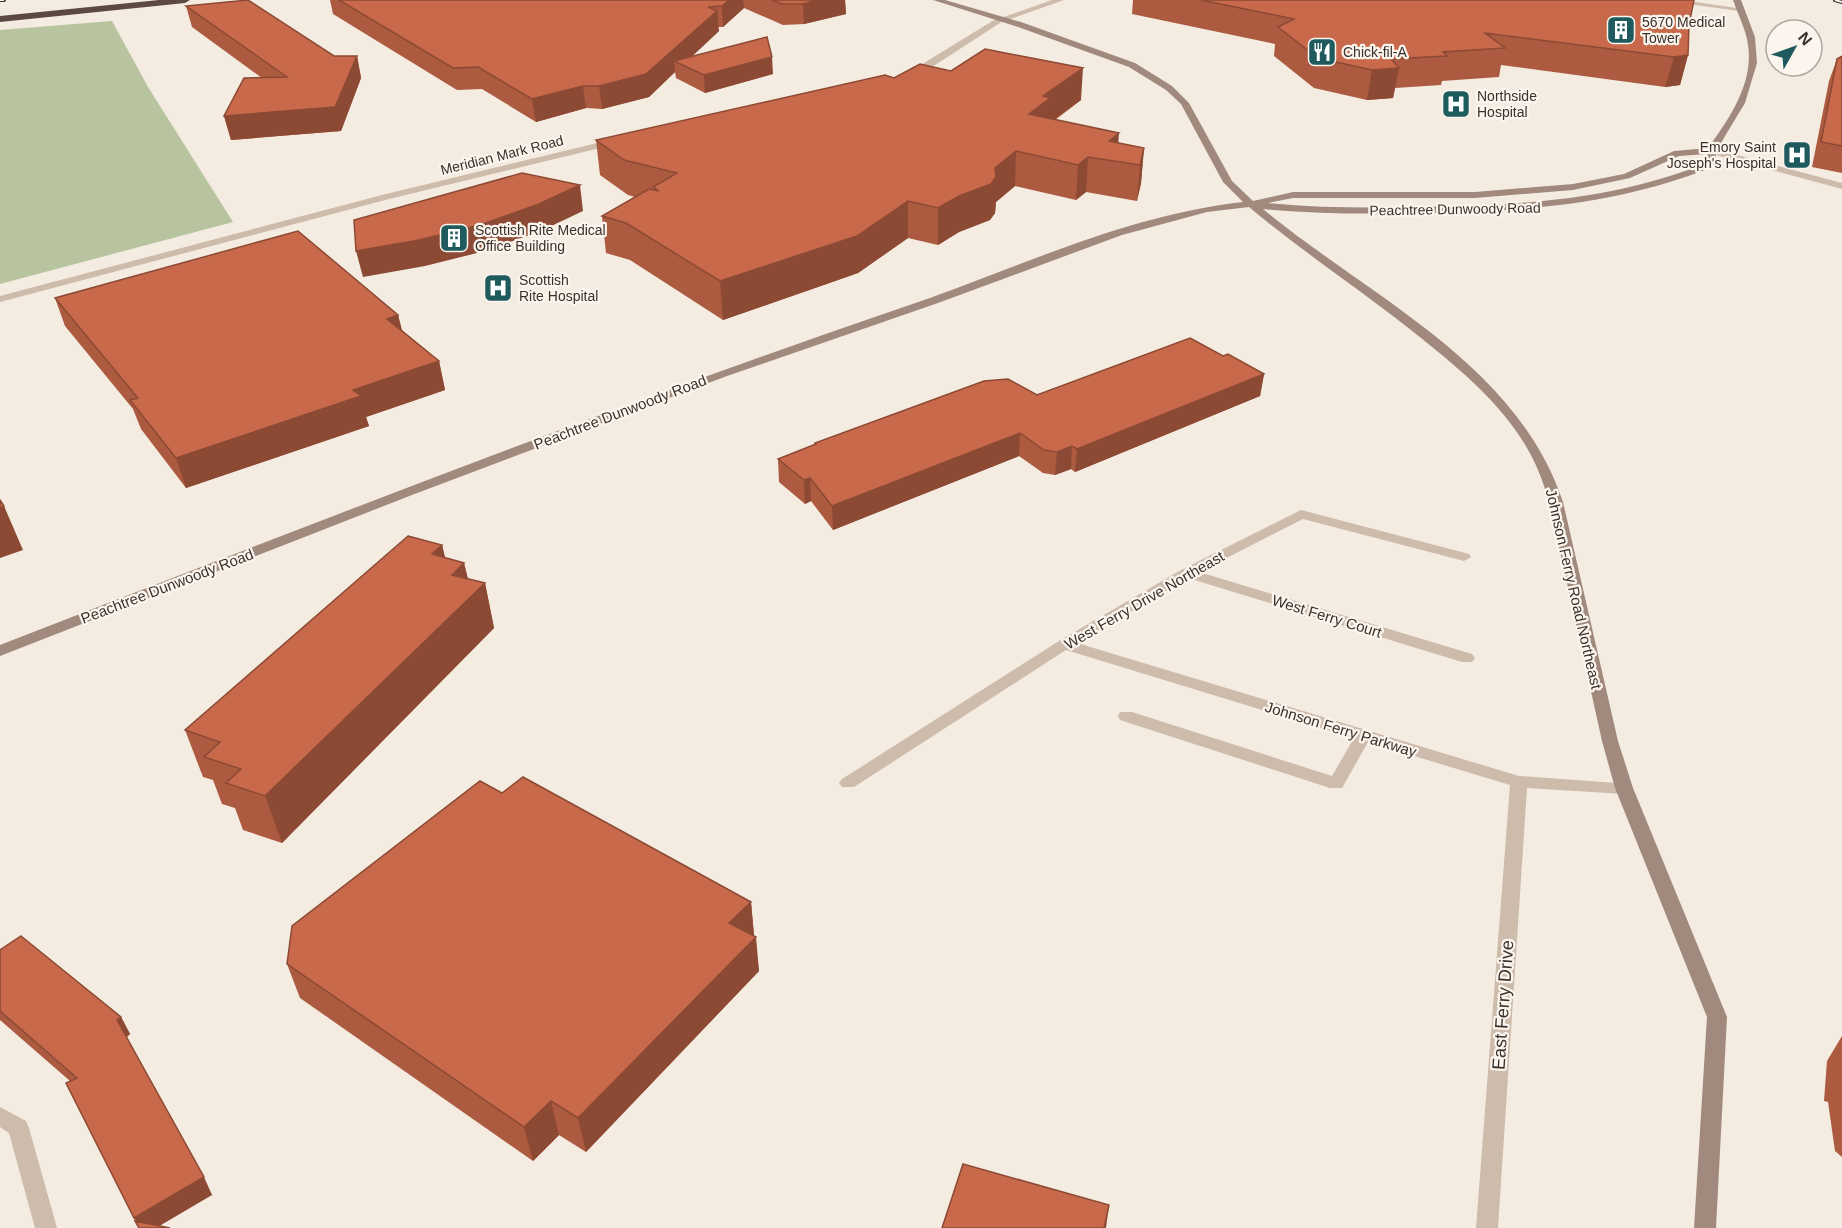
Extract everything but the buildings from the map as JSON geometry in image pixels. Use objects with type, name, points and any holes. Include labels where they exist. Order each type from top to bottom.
[{"type":"highway","points":[[10,7],[85,0]]},
{"type":"highway","points":[[0,19],[185,0]]},
{"type":"main road","name":"Johnson Ferry Road Northeast","points":[[937,0],[1002,19],[1132,65],[1169,88],[1185,103],[1228,182],[1292,238],[1407,320],[1464,367],[1501,403],[1530,442],[1547,474],[1556,502],[1610,741],[1624,788],[1717,1017],[1705,1228]]},
{"type":"main road","name":"Peachtree Dunwoody Road","points":[[1251,204],[1309,211],[1542,207],[1600,199],[1659,185],[1712,164],[1711,151],[1730,126],[1742,102],[1753,68],[1753,47],[1738,4]]},
{"type":"main road","name":"Peachtree Dunwoody Road","points":[[0,651],[407,492],[723,373],[934,301],[1118,233],[1206,209],[1251,204],[1293,195],[1475,195],[1555,190],[1614,180],[1677,153],[1711,151]]},
{"type":"street","points":[[898,78],[926,67],[1002,19],[1060,0]]},
{"type":"street","points":[[1663,0],[1738,4]]},
{"type":"street","name":"Meridian Mark Road","points":[[0,299],[386,197],[621,141]]},
{"type":"street","points":[[1711,151],[1842,186]]},
{"type":"street","name":"West Ferry Drive Northeast","points":[[848,783],[1064,644],[1186,573],[1301,514],[1464,557]]},
{"type":"street","name":"West Ferry Court","points":[[1186,573],[1467,658]]},
{"type":"street","name":"Johnson Ferry Parkway","points":[[1064,644],[1519,782],[1624,788]]},
{"type":"street","points":[[1126,716],[1336,784],[1363,736]]},
{"type":"street","name":"East Ferry Drive","points":[[1487,1228],[1519,782]]},
{"type":"street","points":[[0,1116],[18,1128],[46,1228]]},
{"type":"green space","points":[[112,21],[148,87],[233,222],[0,284],[0,30]]},
{"type":"railway","points":[[1835,0],[1842,2]]},
{"type":"place","name":"5670 Medical Tower","points":[[1621,30]]},
{"type":"place","name":"Chick-fil-A","points":[[1322,52]]},
{"type":"place","name":"Northside Hospital","points":[[1456,104]]},
{"type":"place","name":"Emory Saint Joseph's Hospital","points":[[1797,155]]},
{"type":"place","name":"Scottish Rite Medical Office Building","points":[[454,238]]},
{"type":"place","name":"Scottish Rite Hospital","points":[[498,288]]}]
